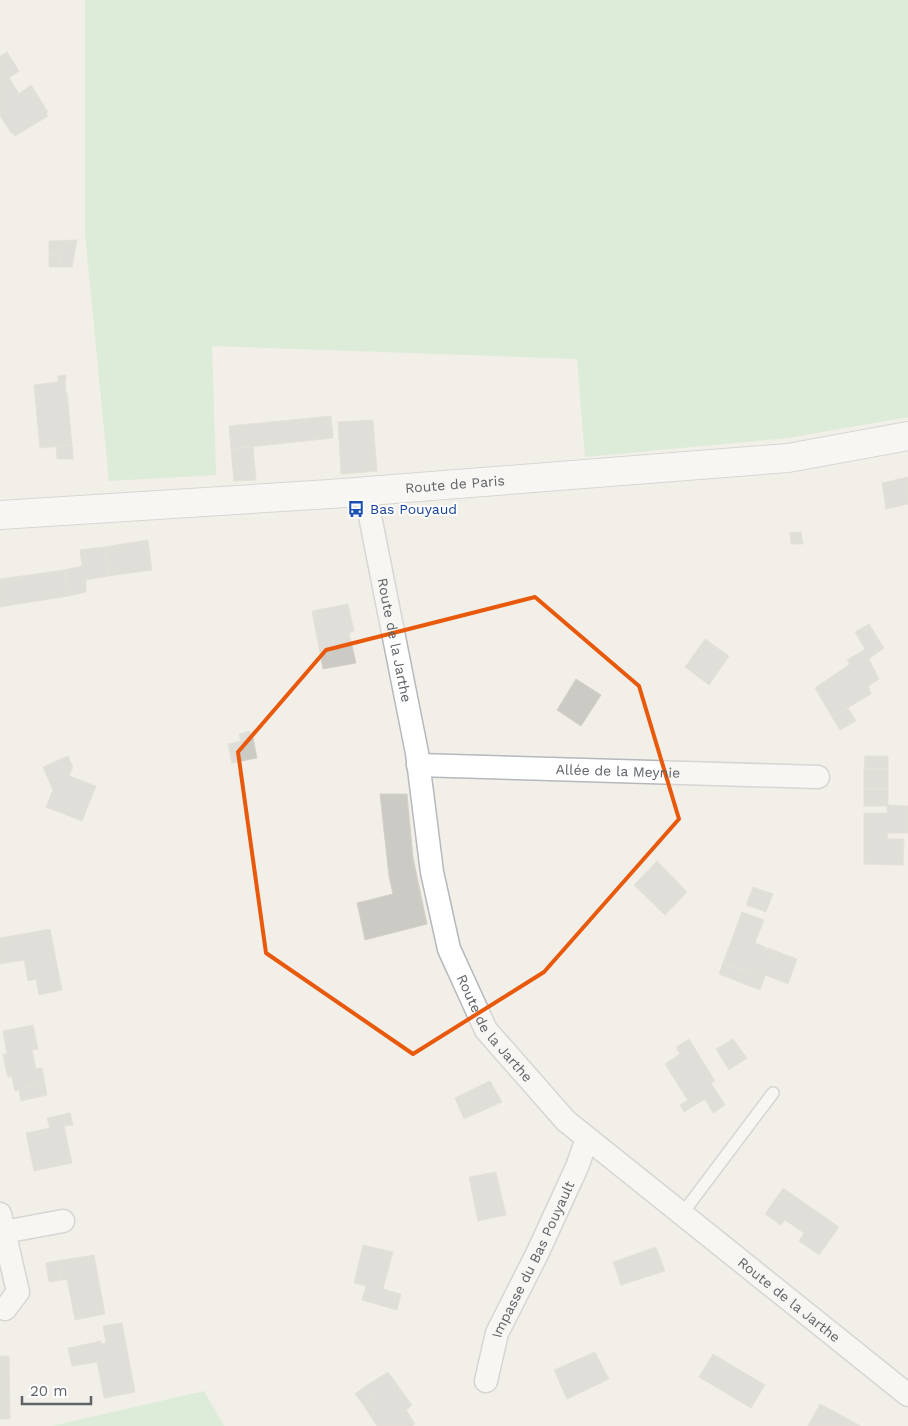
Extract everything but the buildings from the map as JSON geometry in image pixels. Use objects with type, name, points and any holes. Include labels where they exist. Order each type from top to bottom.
[{"type":"main road","name":"Route de Paris","points":[[0,515],[364,491],[788,458],[908,436]]},
{"type":"street","name":"Route de la Jarthe","points":[[364,491],[418,765],[432,872],[449,949],[486,1030],[566,1121],[908,1395]]},
{"type":"street","name":"Allée de la Meynie","points":[[418,765],[818,777]]},
{"type":"street","name":"Impasse du Bas Pouyault","points":[[486,1381],[497,1333],[537,1254],[587,1139]]},
{"type":"street","points":[[5,1309],[18,1292],[2,1223],[63,1221]]},
{"type":"lane","points":[[682,1214],[772,1093]]},
{"type":"highlighted area","points":[[535,597],[639,686],[679,819],[544,972],[413,1054],[266,953],[238,752],[326,650]]},
{"type":"green space","points":[[85,0],[908,0],[908,417],[788,438],[585,457],[577,359],[212,346],[216,475],[109,481],[85,233]]},
{"type":"green space","points":[[204,1391],[224,1426],[52,1426]]},
{"type":"place","name":"Bas Pouyaud","points":[[356,509]]}]
